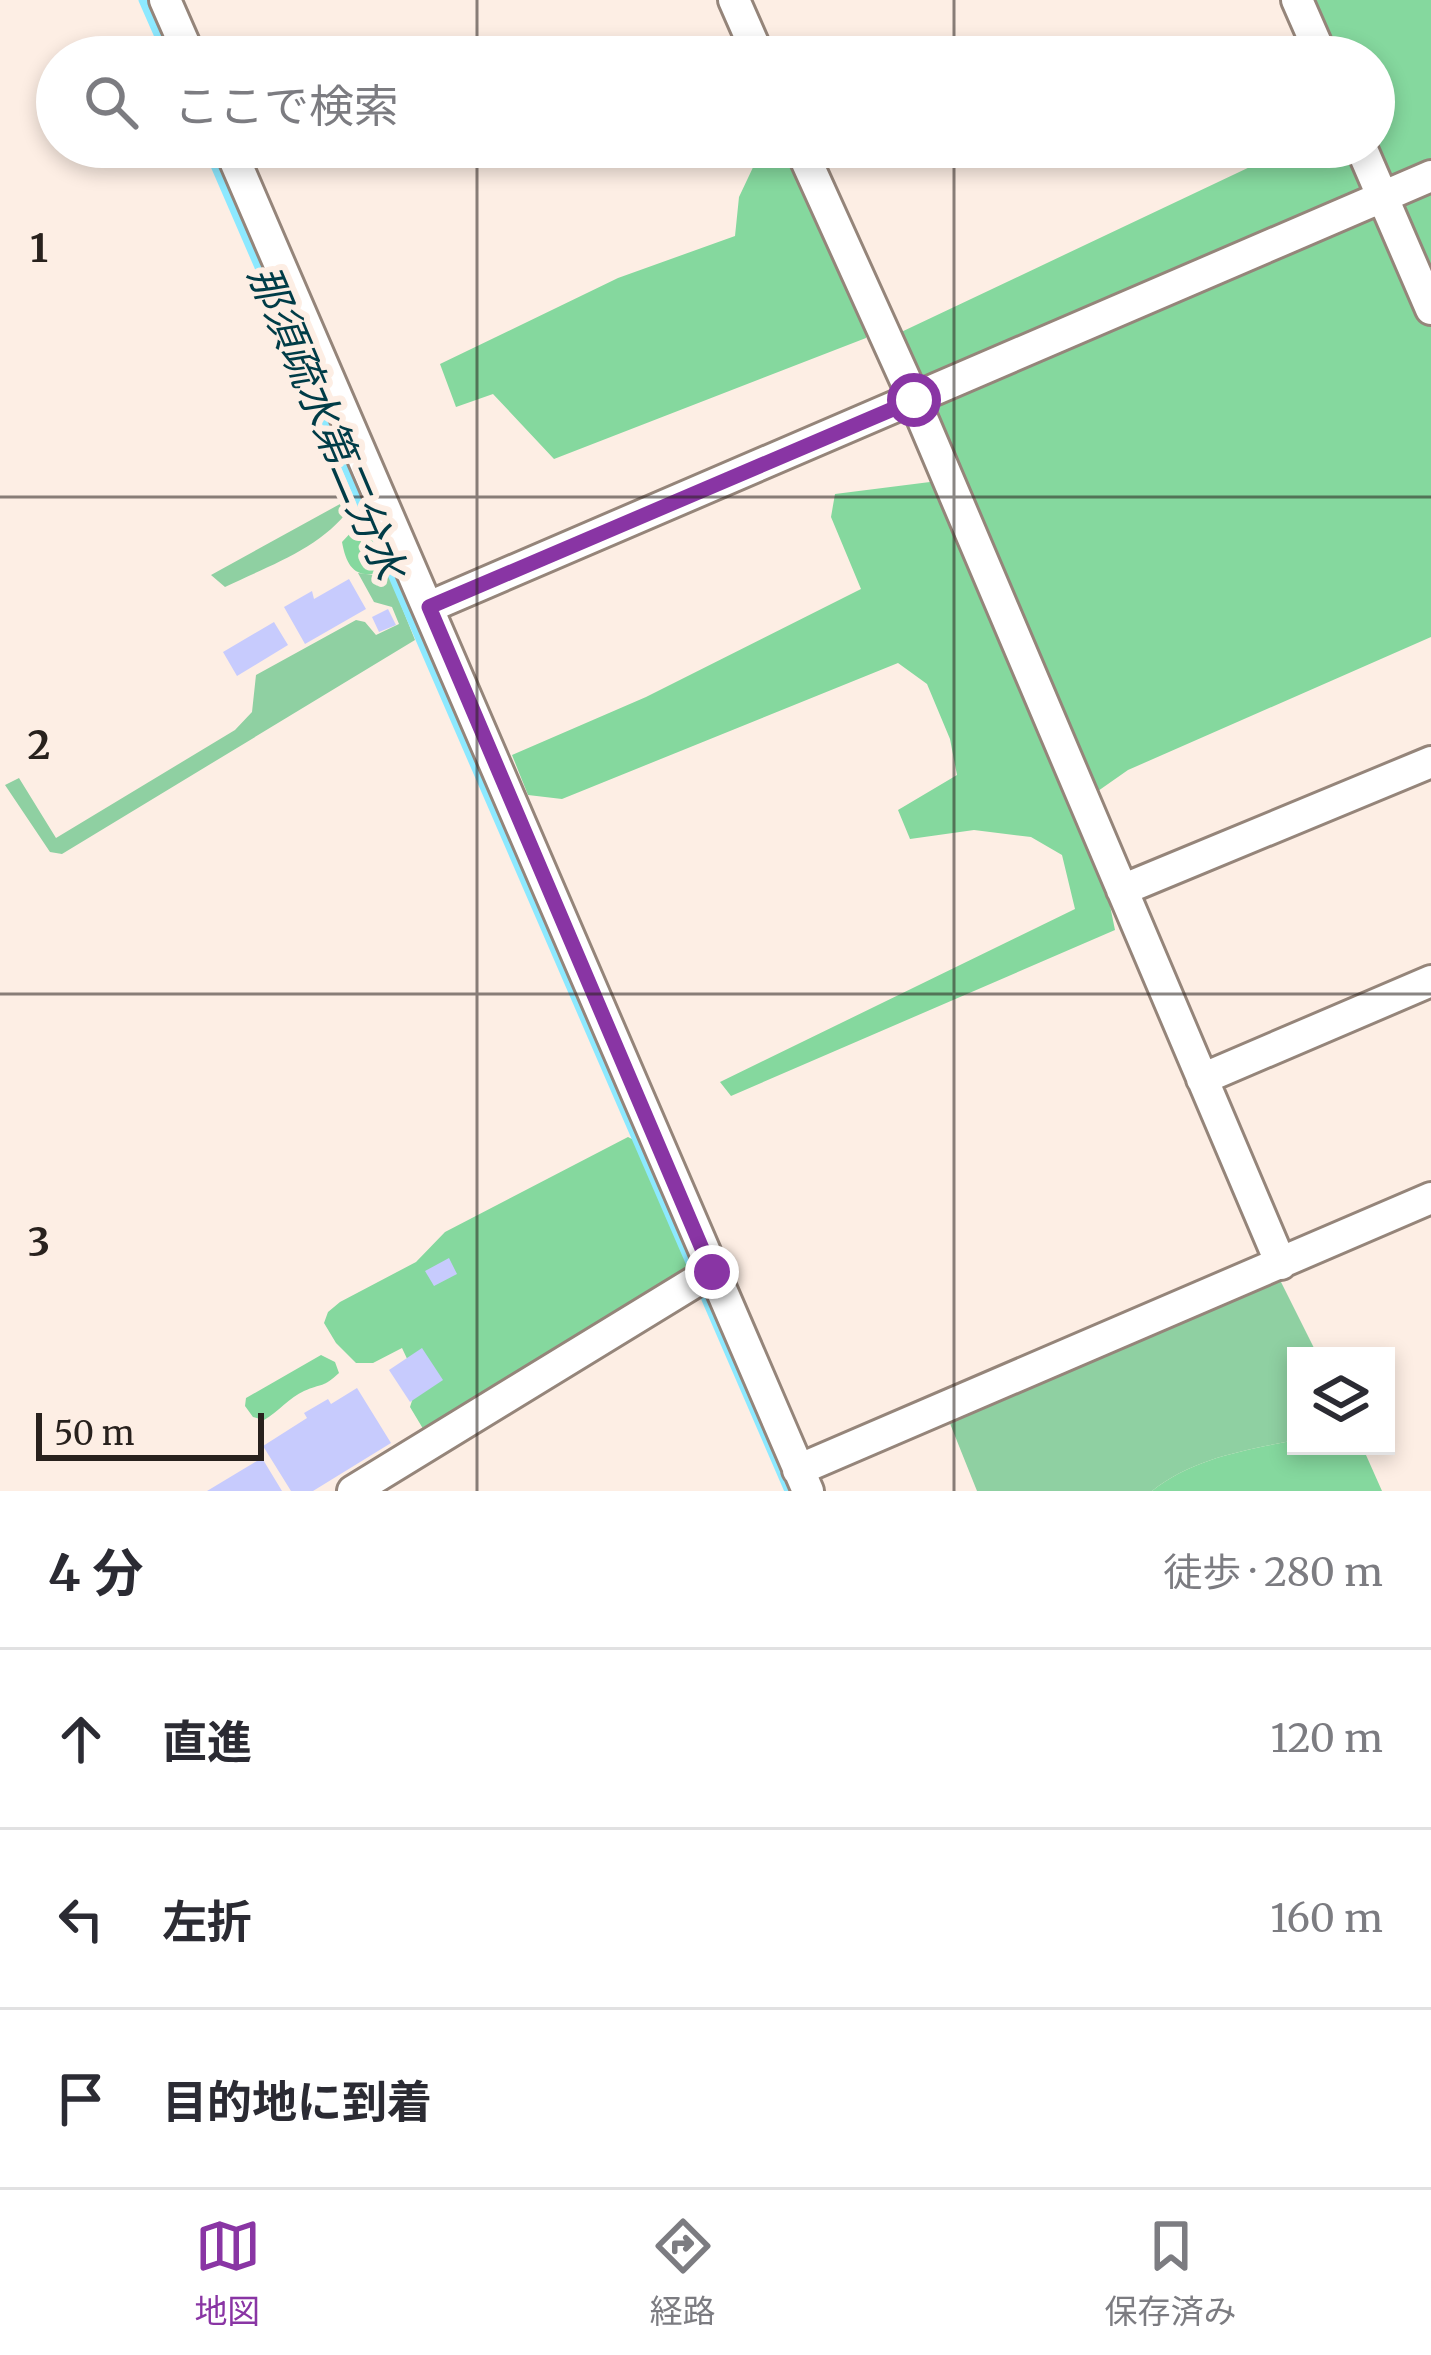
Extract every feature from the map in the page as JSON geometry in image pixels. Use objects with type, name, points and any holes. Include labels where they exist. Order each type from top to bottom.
[{"type":"street","points":[[165,0],[181,36]]},
{"type":"street","points":[[734,0],[750,36]]},
{"type":"street","points":[[1297,0],[1313,36]]},
{"type":"street","points":[[238,168],[803,1480],[1431,1198]]},
{"type":"street","points":[[809,168],[914,400],[1281,1264]]},
{"type":"street","points":[[1370,168],[1431,309]]},
{"type":"street","points":[[429,607],[1431,176]]},
{"type":"street","points":[[1122,890],[1431,761]]},
{"type":"street","points":[[1202,1079],[1431,981]]},
{"type":"street","points":[[353,1491],[712,1272]]},
{"type":"green space","points":[[1307,0],[1431,0],[1431,637],[1128,770],[1078,805],[1101,862],[1115,930],[731,1096],[720,1082],[1075,909],[1062,855],[1031,837],[974,830],[910,839],[898,810],[957,775],[950,739],[927,684],[898,663],[562,799],[528,795],[512,755],[646,697],[861,589],[831,517],[835,494],[930,482],[952,471],[897,334],[1248,168],[1395,168],[1395,36],[1322,36]]},
{"type":"green space","points":[[753,168],[794,168],[867,319],[866,338],[554,459],[493,394],[456,407],[440,364],[618,278],[735,236],[739,197]]},
{"type":"green space","points":[[344,492],[350,508],[309,545],[225,587],[211,575],[340,504]]},
{"type":"green space","points":[[365,523],[383,543],[387,570],[361,573],[347,560],[342,542]]},
{"type":"green space","points":[[387,570],[415,640],[62,854],[50,852],[5,785],[19,778],[56,838],[235,730],[252,712],[256,675],[356,620],[365,622],[376,635],[399,624],[392,607],[374,602],[358,573],[374,575]]},
{"type":"green space","points":[[628,1137],[646,1146],[697,1264],[425,1432],[410,1407],[418,1382],[402,1348],[373,1363],[356,1363],[324,1323],[328,1312],[416,1262],[445,1232]]},
{"type":"green space","points":[[1277,1274],[1314,1347],[1287,1347],[1287,1442],[1202,1463],[1152,1491],[977,1491],[947,1416]]},
{"type":"green space","points":[[321,1355],[335,1362],[339,1373],[264,1420],[253,1417],[245,1406],[246,1398]]},
{"type":"green space","points":[[1287,1442],[1287,1455],[1366,1455],[1382,1491],[1152,1491],[1202,1463]]},
{"type":"building","points":[[349,579],[366,609],[305,644],[284,607],[312,591],[314,599]]},
{"type":"building","points":[[388,609],[396,625],[379,632],[372,617]]},
{"type":"building","points":[[274,622],[288,645],[237,676],[223,652]]},
{"type":"building","points":[[449,1258],[457,1274],[434,1286],[425,1271]]},
{"type":"building","points":[[422,1348],[443,1380],[410,1402],[389,1370]]},
{"type":"building","points":[[357,1388],[391,1443],[313,1491],[291,1491],[263,1446],[307,1418],[304,1413]]},
{"type":"building","points":[[262,1458],[282,1491],[207,1491]]},
{"type":"waterway","name":"那須疏水第二分水","points":[[143,0],[159,36]]},
{"type":"waterway","name":"那須疏水第二分水","points":[[216,168],[789,1491]]},
{"type":"route","points":[[712,1272],[429,607],[914,400]]}]
